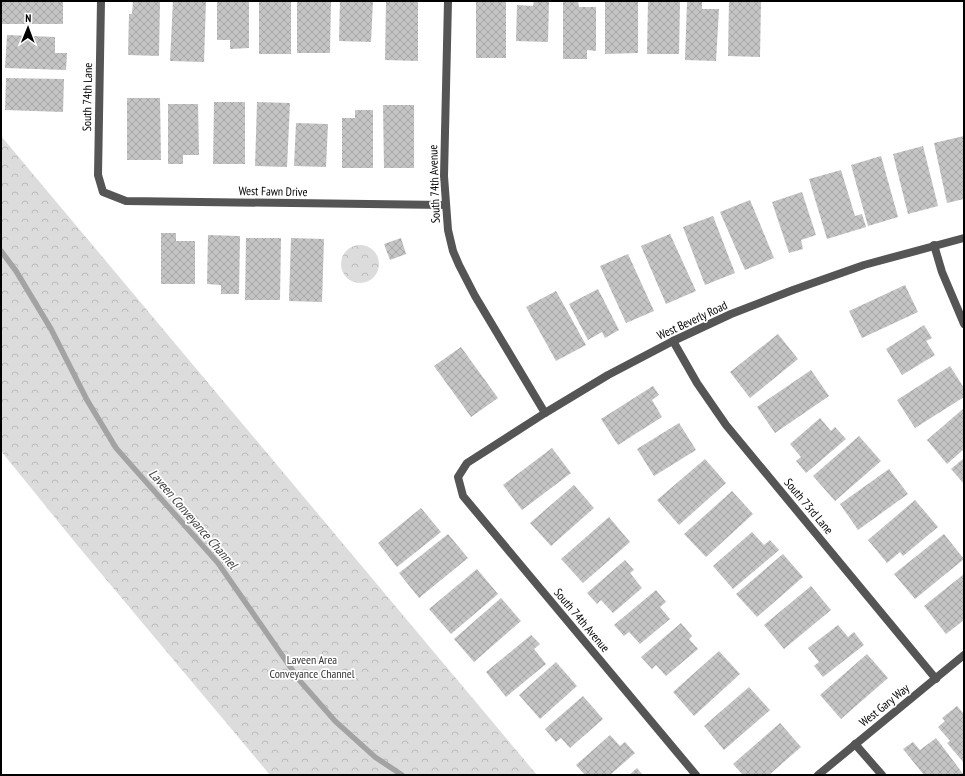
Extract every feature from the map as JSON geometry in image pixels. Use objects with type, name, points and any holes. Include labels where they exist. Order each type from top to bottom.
[{"type":"street","name":"South 74th Lane","points":[[101,1],[98,175],[103,192]]},
{"type":"street","name":"South 74th Avenue","points":[[448,1],[444,168],[445,206],[448,230],[453,251],[475,296],[545,413]]},
{"type":"street","name":"West Fawn Drive","points":[[103,192],[126,201],[445,206]]},
{"type":"street","name":"West Beverly Road","points":[[458,477],[466,463],[545,413],[608,375],[673,341],[731,314],[793,290],[864,265],[964,238]]},
{"type":"street","points":[[934,245],[942,272],[964,324]]},
{"type":"street","name":"South 73rd Lane","points":[[673,341],[697,383],[726,425],[936,678]]},
{"type":"street","name":"South 74th Avenue","points":[[458,477],[463,496],[696,775]]},
{"type":"street","name":"West Gary Way","points":[[818,775],[964,655]]},
{"type":"street","points":[[856,744],[882,775]]},
{"type":"green space","name":"Laveen Area Conveyance Channel","points":[[1,136],[537,775],[270,775],[78,546],[1,451]]},
{"type":"green space","points":[[356,245],[364,245],[374,250],[378,257],[378,271],[374,278],[364,283],[356,283],[346,278],[344,275],[341,268],[341,260],[346,250],[349,248]]},
{"type":"building","points":[[1,1],[63,1],[63,24],[1,24]]},
{"type":"building","points":[[133,1],[160,1],[159,56],[128,55],[129,14],[132,14]]},
{"type":"building","points":[[173,1],[206,1],[204,62],[170,61]]},
{"type":"building","points":[[217,1],[249,1],[249,48],[230,49],[230,40],[217,40]]},
{"type":"building","points":[[259,1],[291,1],[291,54],[259,54]]},
{"type":"building","points":[[297,1],[331,1],[330,53],[297,53]]},
{"type":"building","points":[[340,1],[373,1],[371,42],[339,41]]},
{"type":"building","points":[[386,1],[418,1],[418,61],[385,60]]},
{"type":"building","points":[[476,1],[506,1],[506,58],[476,58]]},
{"type":"building","points":[[534,1],[549,1],[548,42],[516,41],[517,5],[533,6]]},
{"type":"building","points":[[563,1],[578,1],[579,7],[596,7],[596,51],[587,50],[587,59],[563,59]]},
{"type":"building","points":[[605,1],[638,1],[638,53],[605,54]]},
{"type":"building","points":[[648,1],[680,1],[679,54],[647,54]]},
{"type":"building","points":[[687,1],[702,1],[702,9],[719,9],[716,61],[685,60]]},
{"type":"building","points":[[729,1],[761,1],[760,57],[728,56]]},
{"type":"building","points":[[7,35],[55,37],[55,53],[67,53],[66,70],[5,68]]},
{"type":"building","points":[[6,78],[64,79],[63,112],[5,110]]},
{"type":"building","points":[[127,98],[160,98],[161,160],[127,160]]},
{"type":"building","points":[[214,102],[245,102],[245,164],[213,164]]},
{"type":"building","points":[[257,102],[290,103],[287,167],[255,166]]},
{"type":"building","points":[[168,104],[198,104],[199,155],[183,155],[183,164],[168,164]]},
{"type":"building","points":[[383,105],[414,105],[414,168],[384,168]]},
{"type":"building","points":[[355,110],[373,110],[373,168],[342,168],[342,118],[355,118]]},
{"type":"building","points":[[296,123],[328,124],[326,167],[294,166]]},
{"type":"building","points":[[964,136],[964,199],[947,203],[934,143]]},
{"type":"building","points":[[923,146],[938,206],[908,214],[893,154]]},
{"type":"building","points":[[881,156],[898,217],[868,226],[851,165]]},
{"type":"building","points":[[841,170],[855,216],[862,214],[866,227],[827,239],[809,179]]},
{"type":"building","points":[[802,192],[816,235],[801,240],[803,249],[789,253],[772,202]]},
{"type":"building","points":[[750,200],[774,258],[745,270],[720,212]]},
{"type":"building","points":[[713,216],[735,273],[705,285],[683,227]]},
{"type":"building","points":[[161,233],[176,233],[176,241],[195,241],[195,284],[161,284]]},
{"type":"building","points":[[670,234],[696,291],[666,304],[641,246]]},
{"type":"building","points":[[208,235],[240,236],[239,294],[221,294],[221,285],[207,284]]},
{"type":"building","points":[[246,238],[281,238],[280,300],[245,300]]},
{"type":"building","points":[[291,238],[324,239],[322,302],[289,301]]},
{"type":"building","points":[[401,238],[406,254],[390,260],[384,244]]},
{"type":"building","points":[[628,254],[654,311],[626,323],[600,266]]},
{"type":"building","points":[[905,285],[918,312],[862,338],[849,311]]},
{"type":"building","points":[[598,289],[619,330],[605,338],[602,332],[588,340],[569,304]]},
{"type":"building","points":[[556,291],[586,345],[556,361],[526,307]]},
{"type":"building","points":[[924,325],[932,338],[926,341],[935,355],[902,375],[886,349]]},
{"type":"building","points":[[778,334],[798,359],[750,398],[730,372]]},
{"type":"building","points":[[461,347],[498,398],[471,417],[434,366]]},
{"type":"building","points":[[950,366],[964,388],[964,397],[915,428],[897,400]]},
{"type":"building","points":[[811,370],[829,396],[775,433],[757,407]]},
{"type":"building","points":[[653,386],[659,395],[652,400],[662,417],[618,445],[601,419]]},
{"type":"building","points":[[964,408],[964,449],[947,464],[927,440]]},
{"type":"building","points":[[820,418],[831,431],[835,427],[846,439],[806,473],[796,461],[801,457],[790,444]]},
{"type":"building","points":[[679,423],[696,450],[654,476],[637,449]]},
{"type":"building","points":[[859,436],[881,461],[835,501],[813,476]]},
{"type":"building","points":[[552,448],[571,473],[522,510],[503,485]]},
{"type":"building","points":[[964,458],[964,484],[951,469]]},
{"type":"building","points":[[705,459],[726,483],[679,525],[657,500]]},
{"type":"building","points":[[889,469],[908,494],[858,530],[840,504]]},
{"type":"building","points":[[574,485],[594,508],[551,546],[530,523]]},
{"type":"building","points":[[732,491],[753,514],[706,557],[684,534]]},
{"type":"building","points":[[915,500],[938,527],[903,556],[900,552],[887,563],[868,540]]},
{"type":"building","points":[[421,508],[441,532],[397,567],[378,543]]},
{"type":"building","points":[[609,517],[630,542],[583,583],[561,559]]},
{"type":"building","points":[[752,532],[764,545],[770,540],[779,550],[733,589],[713,566]]},
{"type":"building","points":[[448,534],[468,558],[419,598],[399,573]]},
{"type":"building","points":[[944,534],[964,559],[915,599],[894,574]]},
{"type":"building","points":[[783,554],[803,577],[757,617],[736,594]]},
{"type":"building","points":[[625,560],[634,570],[630,573],[642,588],[613,613],[601,600],[597,604],[587,593]]},
{"type":"building","points":[[477,569],[498,594],[451,634],[429,609]]},
{"type":"building","points":[[964,574],[964,620],[946,634],[924,606]]},
{"type":"building","points":[[811,586],[831,610],[784,649],[764,625]]},
{"type":"building","points":[[656,590],[666,602],[660,607],[670,619],[640,644],[629,632],[624,636],[614,625]]},
{"type":"building","points":[[501,598],[521,621],[474,662],[454,639]]},
{"type":"building","points":[[681,623],[692,636],[689,639],[698,649],[666,676],[656,665],[652,669],[641,657]]},
{"type":"building","points":[[838,625],[848,637],[854,632],[864,645],[823,677],[814,666],[819,662],[808,648]]},
{"type":"building","points":[[531,635],[540,644],[534,649],[546,664],[506,697],[486,672]]},
{"type":"building","points":[[719,651],[740,674],[694,716],[673,692]]},
{"type":"building","points":[[867,654],[888,678],[841,719],[820,695]]},
{"type":"building","points":[[556,662],[577,686],[540,719],[519,695]]},
{"type":"building","points":[[749,687],[770,710],[724,750],[704,726]]},
{"type":"building","points":[[583,696],[603,719],[570,748],[561,738],[556,742],[545,729]]},
{"type":"building","points":[[957,706],[964,714],[964,763],[947,743],[950,741],[938,727],[945,721],[942,718]]},
{"type":"building","points":[[780,723],[801,747],[769,775],[743,775],[733,764]]},
{"type":"building","points":[[610,735],[620,746],[625,742],[635,753],[610,775],[585,775],[576,765]]},
{"type":"building","points":[[936,738],[964,775],[924,775],[903,749],[913,742],[920,750]]},
{"type":"building","points":[[637,768],[643,775],[629,775]]},
{"type":"waterway","name":"Laveen Conveyance Channel","points":[[1,251],[16,271],[51,329],[87,400],[116,448],[218,563],[300,681],[335,721],[375,757],[402,775]]}]
